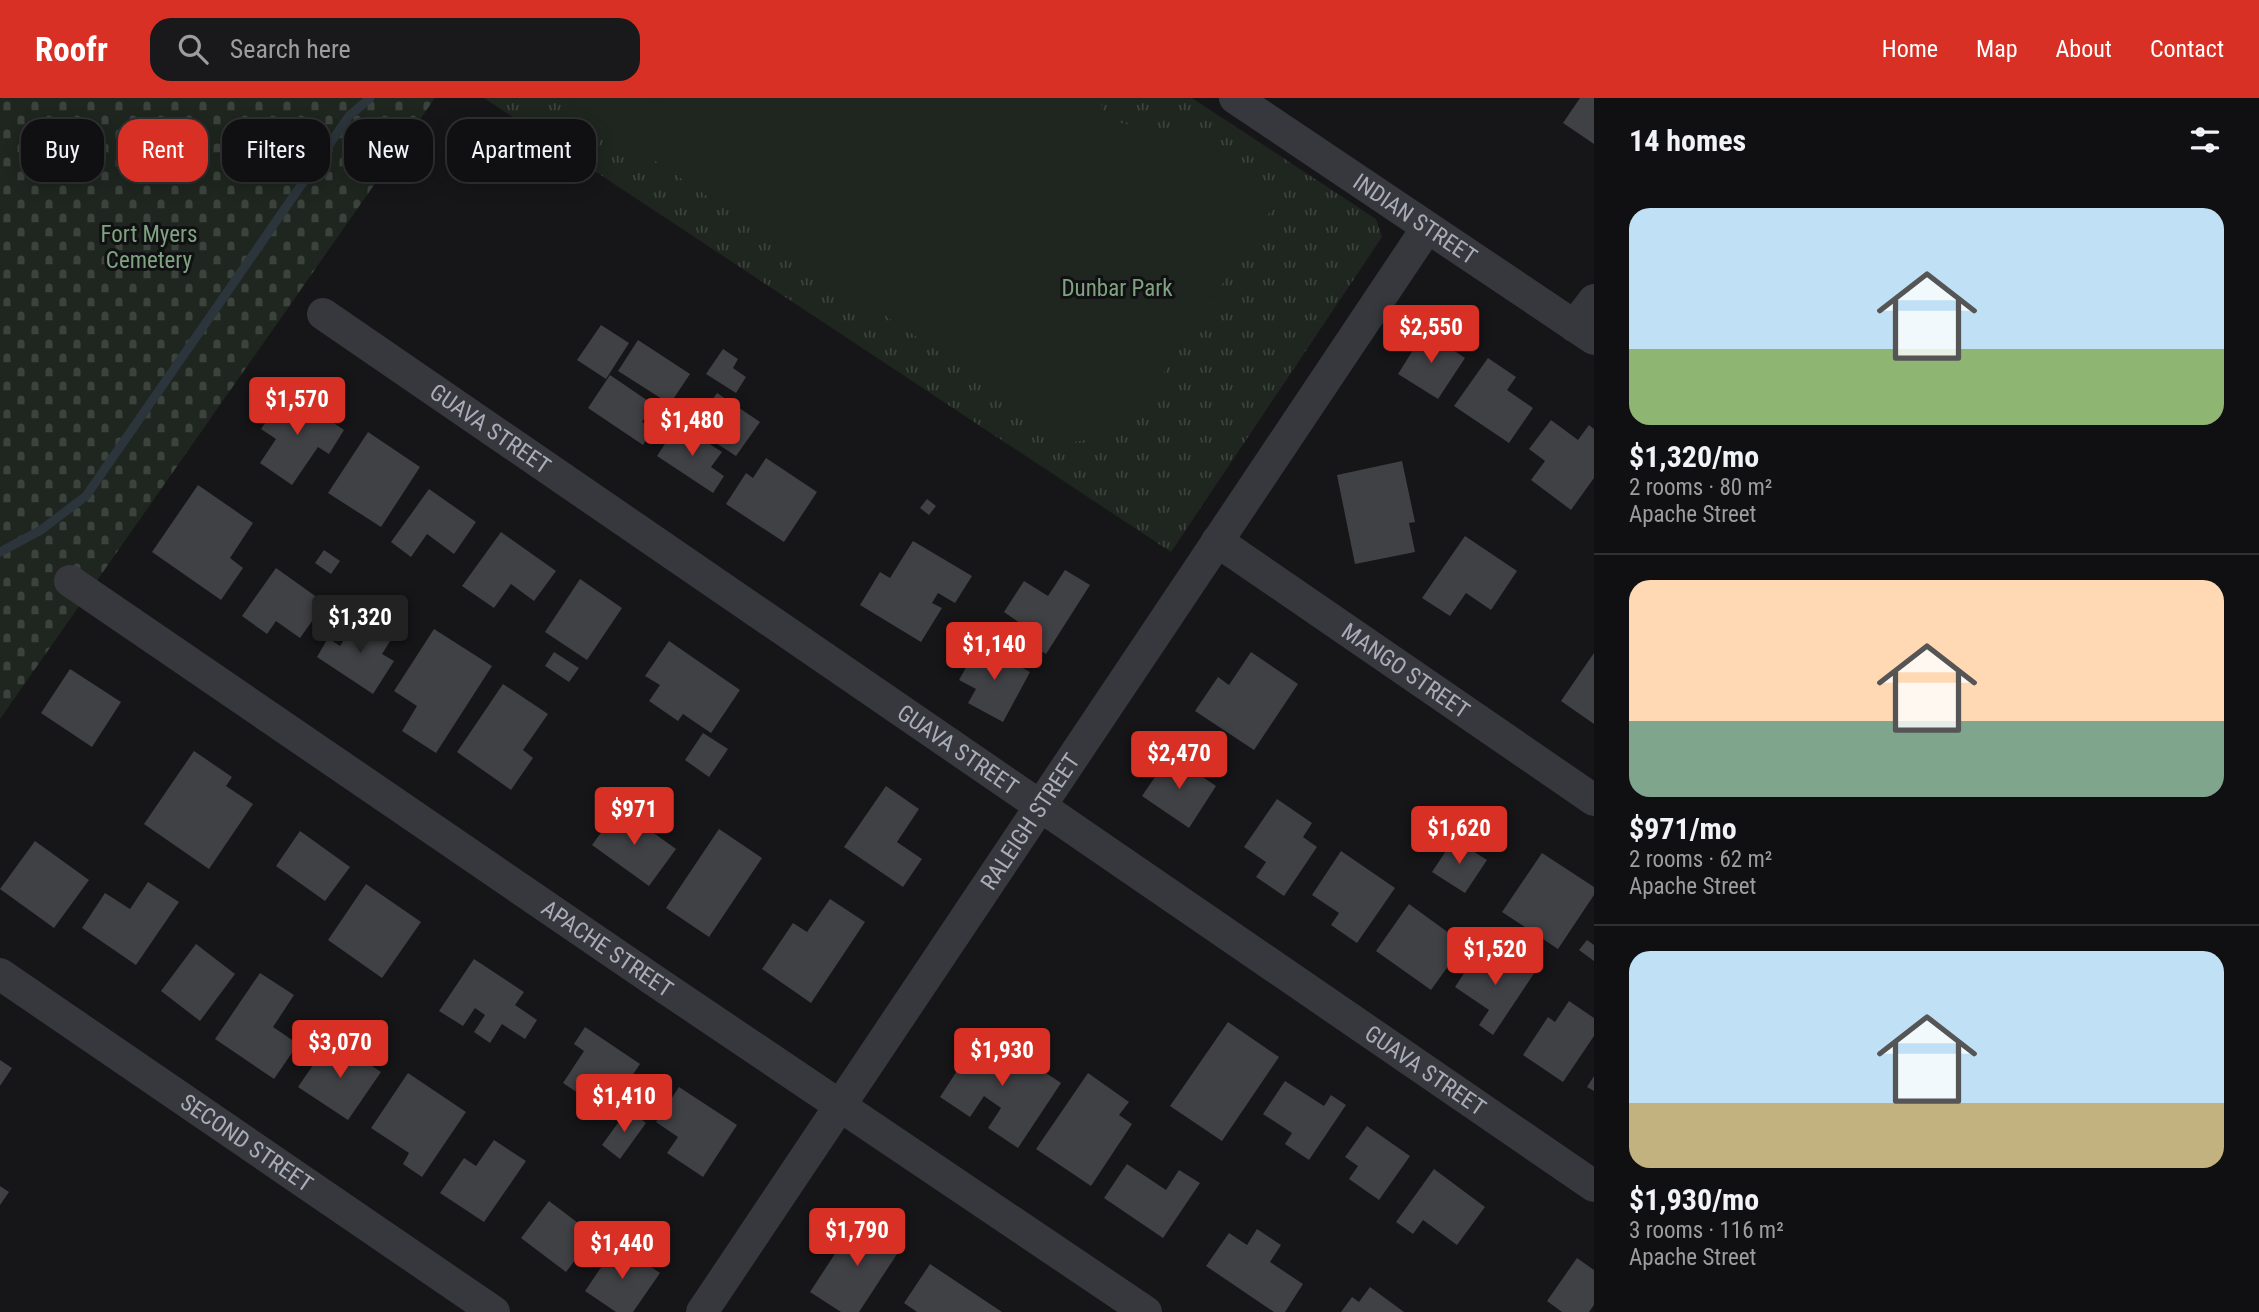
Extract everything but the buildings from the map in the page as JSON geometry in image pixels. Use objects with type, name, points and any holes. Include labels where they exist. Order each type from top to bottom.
[{"type":"street","name":"INDIAN STREET","points":[[1236,98],[1584,333]]},
{"type":"street","name":"RALEIGH STREET","points":[[702,1312],[1427,228]]},
{"type":"street","points":[[1584,333],[1594,300]]},
{"type":"street","name":"GUAVA STREET","points":[[323,314],[1594,1186]]},
{"type":"street","name":"MANGO STREET","points":[[1217,541],[1594,800]]},
{"type":"street","name":"APACHE STREET","points":[[70,581],[840,1107],[1146,1312]]},
{"type":"street","name":"SECOND STREET","points":[[0,974],[494,1312]]},
{"type":"green space","name":"Fort Myers Cemetery","points":[[0,98],[435,98],[420,119],[344,119],[344,182],[376,182],[0,719]]},
{"type":"green space","name":"Dunbar Park","points":[[484,98],[1192,98],[1376,219],[1382,237],[1171,552],[596,172],[596,119],[516,119]]},
{"type":"green space","points":[[565,98],[653,98],[625,139]]},
{"type":"green space","name":"Dunbar Park","points":[[660,98],[1100,98],[1104,120],[1164,131],[1197,141],[1236,161],[1281,195],[1123,434],[1073,442],[630,144]]},
{"type":"waterway","points":[[0,552],[41,530],[86,496],[349,116],[370,98]]}]
